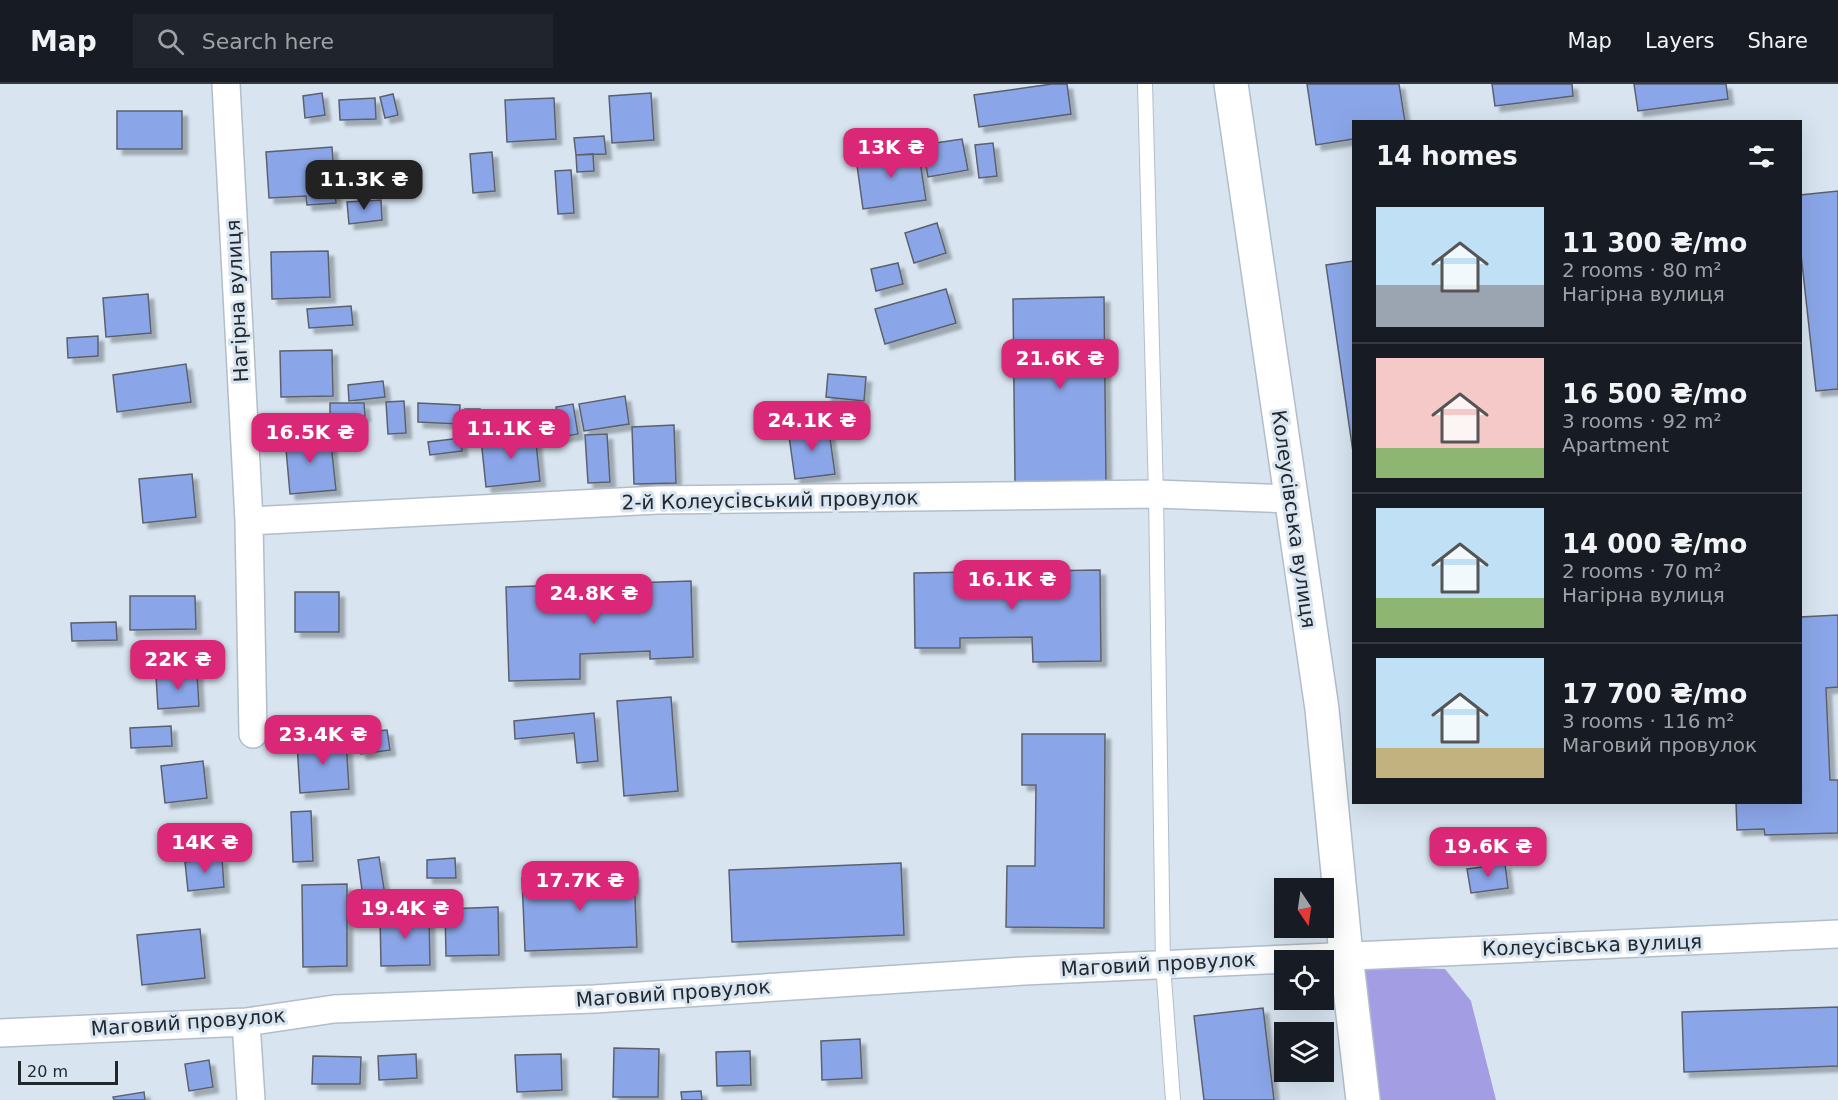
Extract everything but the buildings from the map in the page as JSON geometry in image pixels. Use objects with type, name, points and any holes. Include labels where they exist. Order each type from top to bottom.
[{"type":"street","name":"Нагірна вулиця","points":[[226,84],[249,520],[253,734]]},
{"type":"street","name":"Колеусівська вулиця","points":[[1231,84],[1322,709],[1363,1100]]},
{"type":"street","name":"2-й Колеусівський провулок","points":[[249,520],[658,500],[1156,494],[1291,499]]},
{"type":"street","name":"Колеусівська вулиця","points":[[1346,955],[1838,934]]},
{"type":"street","name":"Маговий провулок","points":[[0,1033],[246,1022],[334,1009],[594,999],[1024,970],[1346,955]]},
{"type":"street","points":[[246,1022],[251,1100]]},
{"type":"lane","points":[[1145,84],[1156,494],[1163,964],[1173,1100]]},
{"type":"shaded area","points":[[1358,967],[1445,969],[1471,1001],[1496,1100],[1373,1100]]}]
